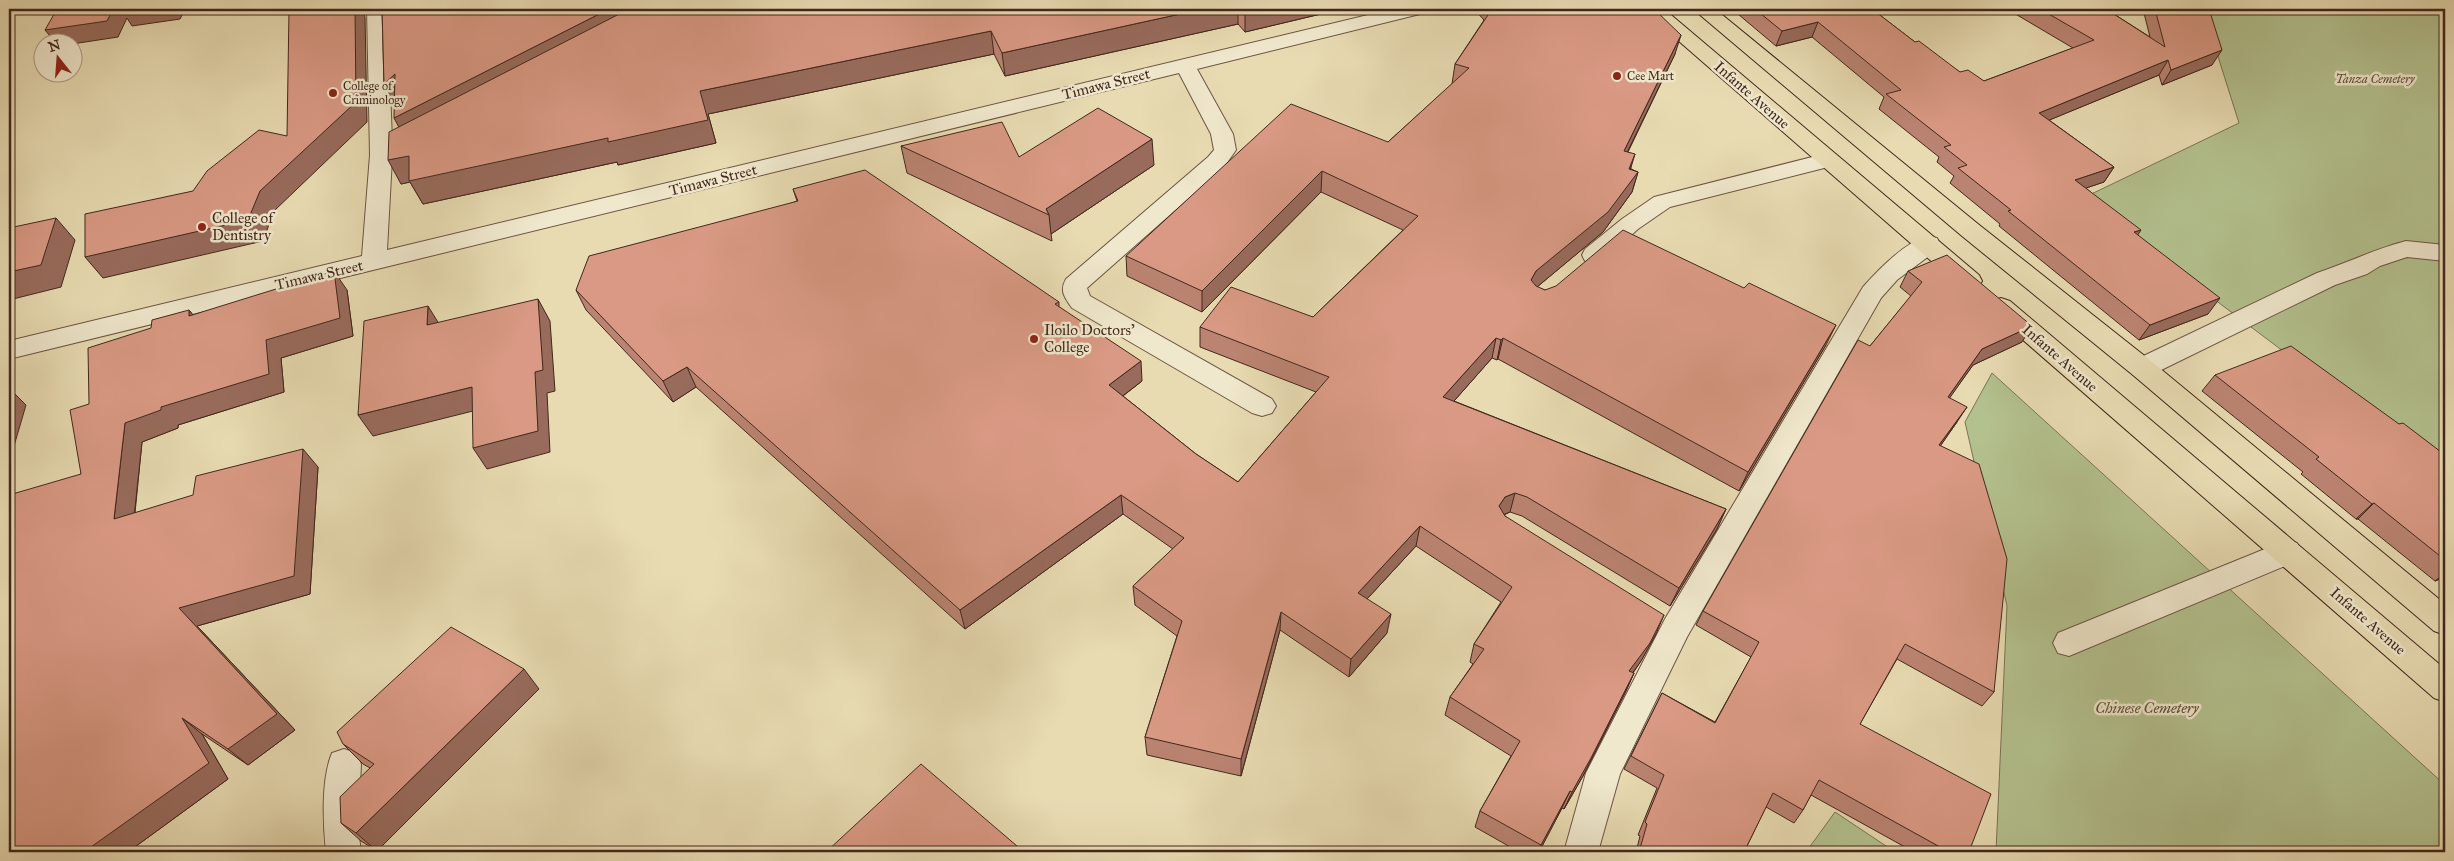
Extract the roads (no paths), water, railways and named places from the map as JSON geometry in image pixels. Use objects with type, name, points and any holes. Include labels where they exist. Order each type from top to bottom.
[{"type":"main road","name":"Infante Avenue","points":[[1652,9],[2445,688]]},
{"type":"main road","points":[[1703,9],[1970,230],[2142,368],[2445,622]]},
{"type":"street","points":[[374,262],[381,155],[377,9]]},
{"type":"street","name":"Timawa Street","points":[[9,350],[1417,9]]},
{"type":"street","points":[[1185,65],[1222,134],[1225,150],[1216,162],[1076,285],[1075,293],[1081,302],[1262,406]]},
{"type":"street","points":[[381,155],[442,123]]},
{"type":"street","points":[[1578,268],[1630,224],[1662,202],[1828,160]]},
{"type":"street","points":[[1581,852],[1603,773],[1676,628],[1872,293],[1888,274],[1928,244]]},
{"type":"street","points":[[2142,368],[2326,279],[2358,268],[2371,260],[2406,249],[2445,253]]},
{"type":"street","points":[[2069,642],[2287,552]]},
{"type":"street","points":[[1652,613],[1676,628]]},
{"type":"street","points":[[344,764],[341,829],[344,852]]},
{"type":"place","name":"Cee Mart","points":[[1617,76]]},
{"type":"place","name":"College of Criminology","points":[[333,93]]},
{"type":"place","name":"College of Dentistry","points":[[202,227]]},
{"type":"place","name":"Iloilo Doctors' College","points":[[1034,339]]},
{"type":"park label","name":"Tanza Cemetery","points":[[2375,79]]},
{"type":"park label","name":"Chinese Cemetery","points":[[2147,708]]}]
